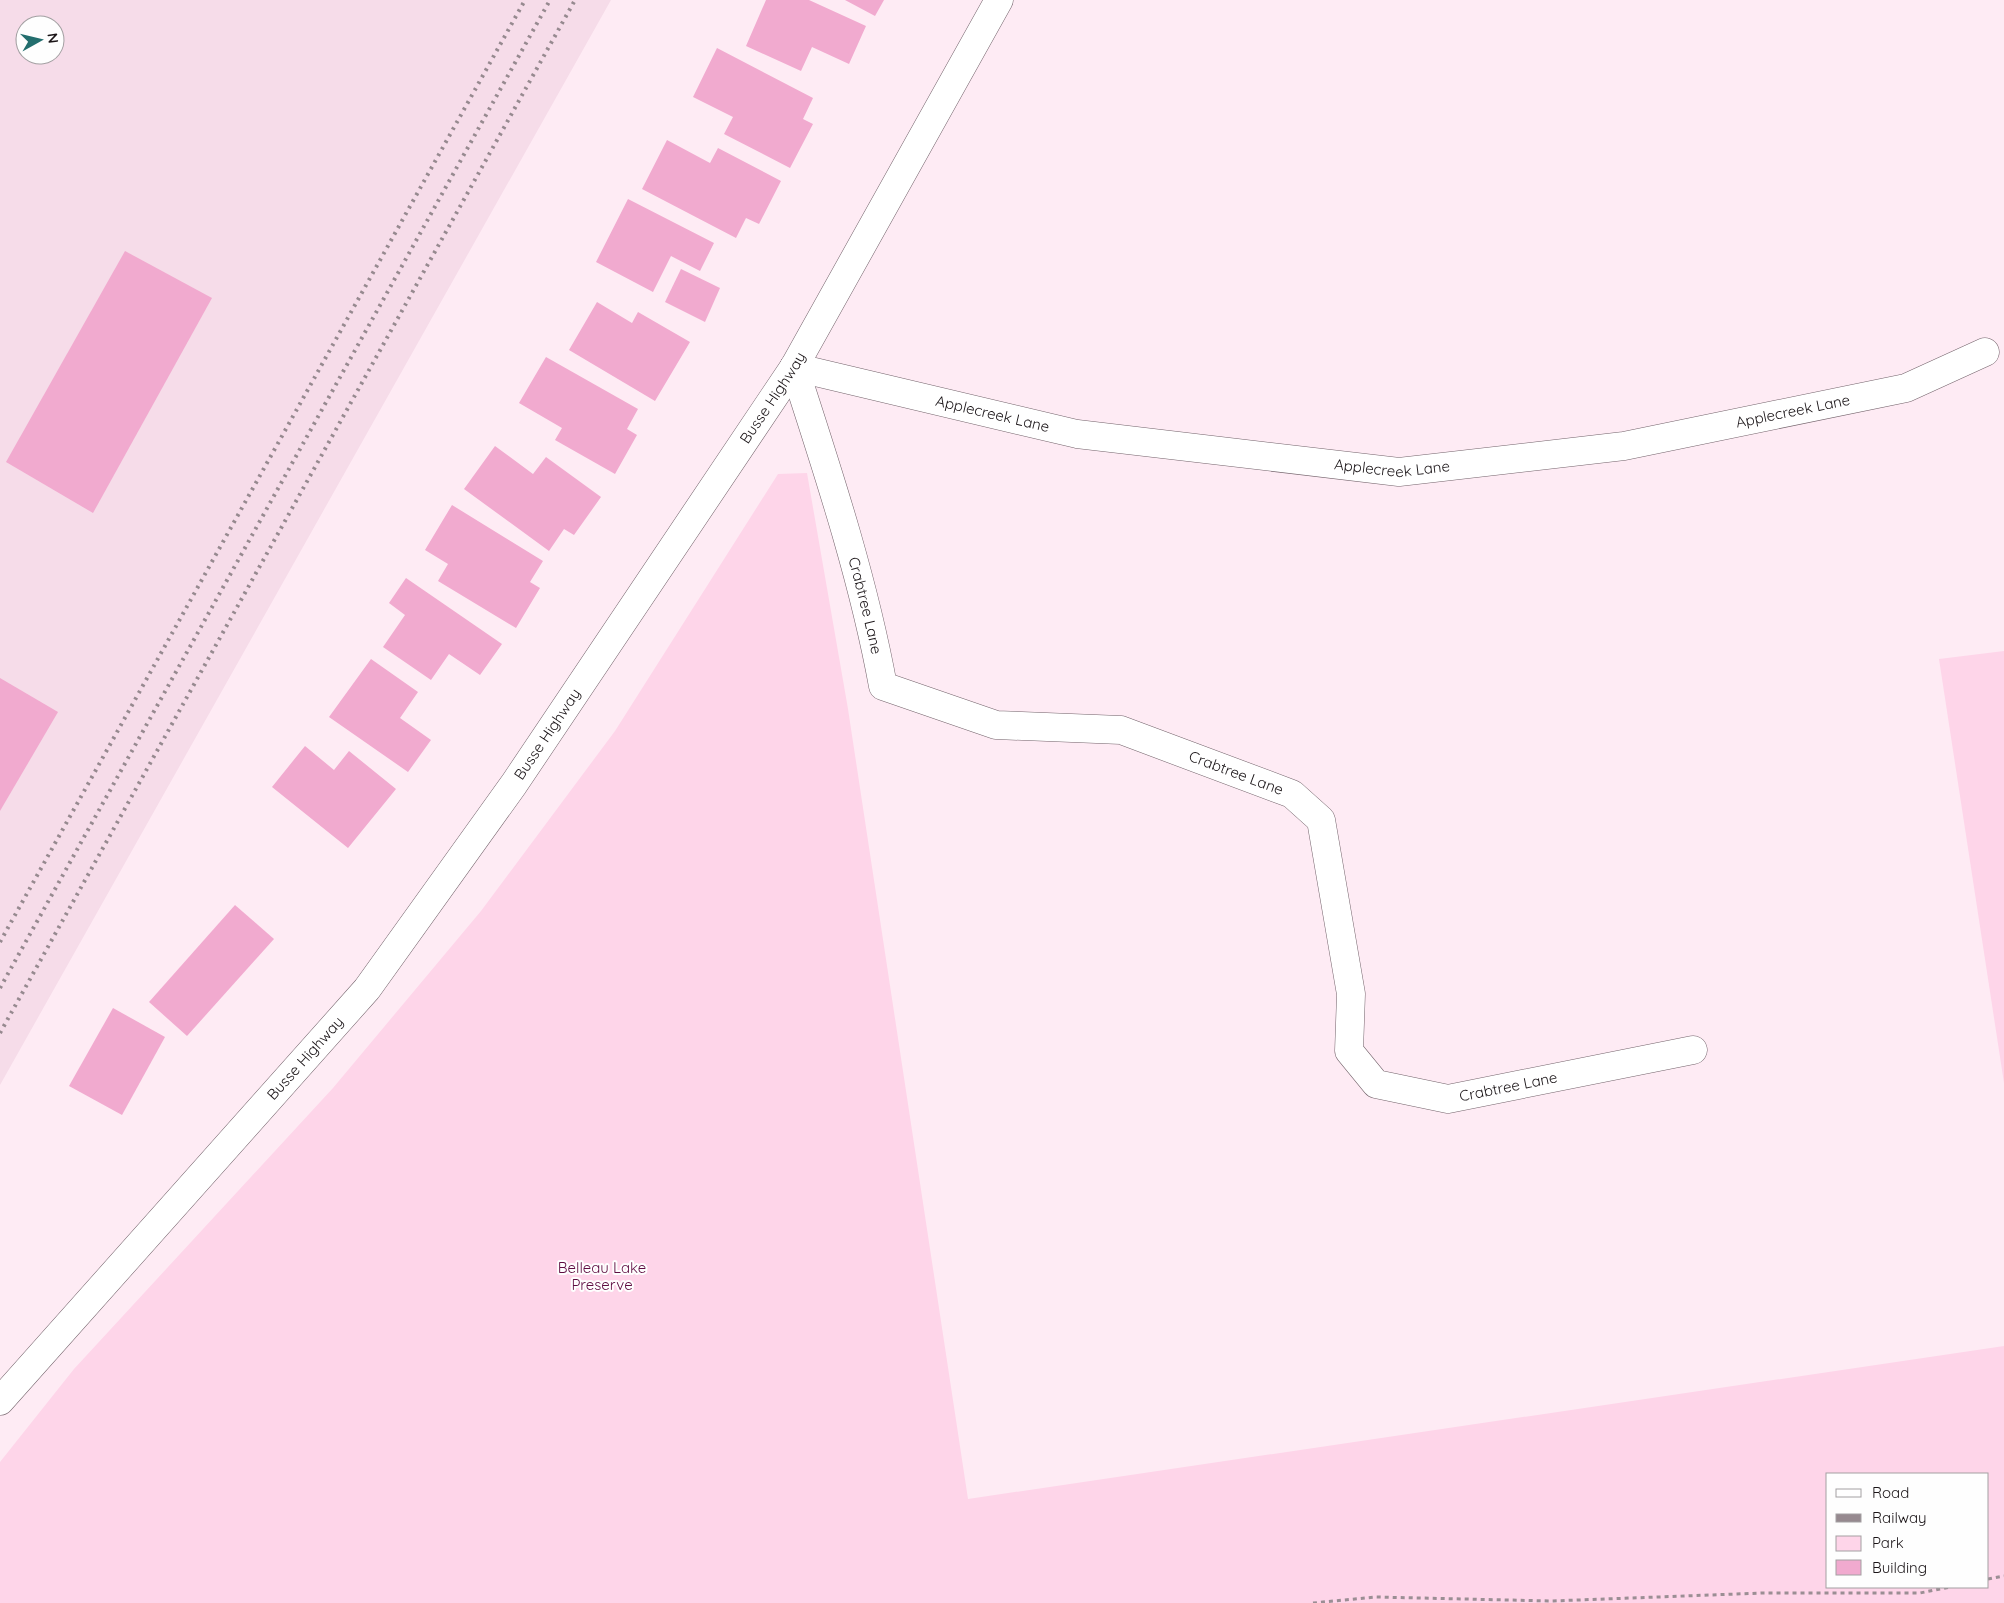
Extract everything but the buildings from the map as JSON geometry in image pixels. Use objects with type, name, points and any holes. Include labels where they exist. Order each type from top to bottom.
[{"type":"street","name":"Busse Highway","points":[[0,1401],[366,989],[514,784],[794,367],[999,0]]},
{"type":"street","name":"Applecreek Lane","points":[[794,367],[1078,434],[1399,472],[1624,446],[1906,388],[1985,352]]},
{"type":"street","name":"Crabtree Lane","points":[[794,367],[842,515],[872,628],[882,686],[996,725],[1121,730],[1292,794],[1321,820],[1351,994],[1349,1051],[1376,1084],[1448,1099],[1693,1050]]},
{"type":"path","points":[[1989,1580],[2004,1576]]},
{"type":"path","points":[[1313,1603],[1376,1597],[1552,1601],[1762,1593],[1920,1593],[1945,1588]]},
{"type":"shaded area","points":[[0,0],[611,0],[0,1085]]},
{"type":"green space","name":"Belleau Lake Preserve","points":[[807,473],[848,709],[968,1499],[2004,1346],[2004,1603],[0,1603],[0,1462],[74,1369],[333,1088],[481,911],[615,731],[778,474]]},
{"type":"green space","points":[[2004,651],[2004,1083],[1939,659]]},
{"type":"railway","points":[[0,942],[525,0]]},
{"type":"railway","points":[[0,988],[550,0]]},
{"type":"railway","points":[[0,1033],[575,0]]}]
